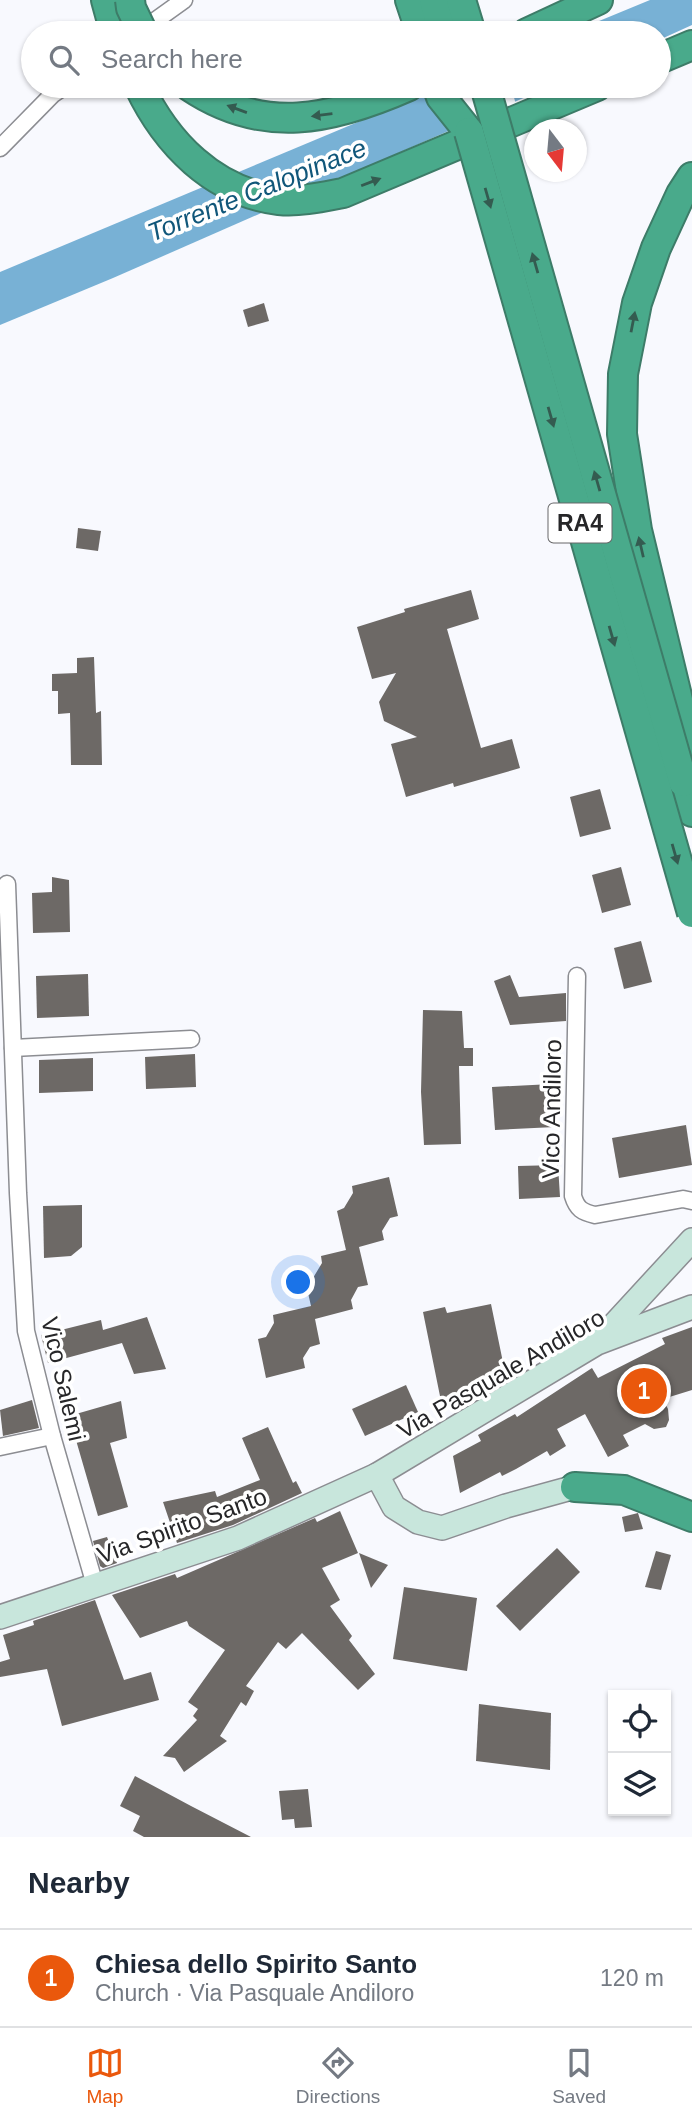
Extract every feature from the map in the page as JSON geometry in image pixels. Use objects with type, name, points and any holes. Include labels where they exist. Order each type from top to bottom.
[{"type":"highway","points":[[106,0],[112,21]]},
{"type":"highway","points":[[130,0],[137,21]]},
{"type":"highway","points":[[410,0],[417,21]]},
{"type":"highway","points":[[434,0],[440,21]]},
{"type":"highway","points":[[461,0],[467,21]]},
{"type":"highway","points":[[553,21],[598,0]]},
{"type":"highway","points":[[671,54],[692,45]]},
{"type":"highway","points":[[146,98],[169,135],[190,159],[209,175],[240,190],[281,200],[306,200],[343,193],[569,98]]},
{"type":"highway","points":[[213,98],[240,111],[279,119],[330,115],[376,98]]},
{"type":"highway","points":[[442,98],[469,132]]},
{"type":"highway","name":"RA4","points":[[460,98],[692,913]]},
{"type":"highway","name":"RA4","points":[[488,98],[692,812]]},
{"type":"highway","points":[[683,782],[679,704],[637,530],[622,434],[623,374],[637,303],[656,248],[681,194],[692,177]]},
{"type":"highway","points":[[575,1487],[624,1490],[692,1517]]},
{"type":"street","points":[[155,21],[184,0]]},
{"type":"street","points":[[0,148],[50,98]]},
{"type":"street","name":"Vico Salemi","points":[[7,884],[26,1331],[52,1436],[95,1585]]},
{"type":"street","name":"Vico Andiloro","points":[[578,976],[573,1196],[576,1205],[582,1212],[595,1215],[683,1199],[692,1201]]},
{"type":"street","points":[[12,1048],[191,1039]]},
{"type":"street","points":[[597,1343],[692,1240]]},
{"type":"street","name":"Via Pasquale Andiloro","points":[[377,1475],[597,1343],[692,1307]]},
{"type":"street","points":[[0,1447],[52,1436]]},
{"type":"street","points":[[377,1475],[394,1507],[418,1522],[442,1528],[506,1506],[575,1487]]},
{"type":"street","name":"Via Spirito Santo","points":[[0,1617],[238,1538],[377,1475]]},
{"type":"water","points":[[650,0],[692,0],[692,25],[671,35],[671,21],[599,21]]},
{"type":"water","name":"Torrente Calopinace","points":[[415,98],[524,98],[0,325],[0,272]]},
{"type":"pier","points":[[457,98],[514,98],[516,105],[465,127]]},
{"type":"building","points":[[264,303],[269,321],[248,327],[243,310]]},
{"type":"building","points":[[78,528],[101,531],[98,551],[76,548]]},
{"type":"building","points":[[471,590],[479,619],[447,629],[481,748],[512,739],[520,768],[454,787],[453,783],[406,797],[391,744],[417,737],[384,721],[379,702],[396,673],[372,679],[357,627],[405,612],[404,609]]},
{"type":"building","points":[[94,657],[96,713],[101,711],[102,765],[71,765],[70,713],[58,714],[58,691],[52,691],[52,674],[77,673],[77,658]]},
{"type":"building","points":[[600,789],[611,829],[580,837],[570,797]]},
{"type":"building","points":[[621,867],[631,905],[602,913],[592,875]]},
{"type":"building","points":[[52,877],[69,880],[70,932],[33,933],[32,893],[52,892]]},
{"type":"building","points":[[641,941],[652,982],[624,989],[614,948]]},
{"type":"building","points":[[88,974],[89,1016],[37,1018],[36,976]]},
{"type":"building","points":[[510,975],[519,997],[566,993],[566,1021],[510,1025],[494,981]]},
{"type":"building","points":[[423,1010],[462,1011],[464,1048],[473,1048],[473,1066],[459,1066],[461,1144],[424,1145],[421,1092]]},
{"type":"building","points":[[195,1054],[196,1087],[146,1089],[145,1057]]},
{"type":"building","points":[[93,1058],[93,1091],[39,1093],[39,1060]]},
{"type":"building","points":[[552,1084],[555,1127],[495,1130],[492,1087]]},
{"type":"building","points":[[686,1125],[692,1165],[619,1178],[612,1138]]},
{"type":"building","points":[[558,1165],[560,1197],[519,1199],[518,1166]]},
{"type":"building","points":[[389,1177],[398,1216],[390,1218],[382,1231],[384,1240],[359,1247],[368,1285],[358,1287],[351,1300],[353,1309],[315,1319],[320,1344],[310,1347],[303,1358],[305,1368],[266,1378],[258,1339],[266,1337],[274,1323],[273,1315],[311,1306],[305,1280],[313,1278],[322,1263],[321,1256],[346,1250],[337,1211],[344,1208],[353,1193],[352,1186]]},
{"type":"building","points":[[82,1205],[82,1247],[71,1256],[44,1258],[43,1206]]},
{"type":"building","points":[[491,1304],[506,1377],[462,1387],[464,1396],[441,1401],[423,1312],[445,1307],[447,1313]]},
{"type":"building","points":[[147,1317],[166,1369],[134,1374],[122,1343],[48,1363],[41,1335],[101,1320],[103,1330]]},
{"type":"building","points":[[692,1327],[692,1390],[663,1399],[668,1409],[669,1420],[666,1427],[654,1429],[645,1424],[623,1435],[629,1446],[608,1457],[585,1414],[557,1429],[566,1446],[550,1456],[547,1451],[502,1476],[500,1472],[460,1493],[453,1456],[481,1441],[478,1435],[515,1414],[517,1417],[592,1368],[598,1378],[665,1344],[662,1338]]},
{"type":"building","points":[[406,1385],[418,1412],[365,1436],[352,1409]]},
{"type":"building","points":[[32,1400],[39,1428],[3,1436],[0,1410]]},
{"type":"building","points":[[121,1401],[127,1438],[110,1443],[128,1507],[98,1516],[69,1416]]},
{"type":"building","points":[[268,1427],[293,1483],[296,1481],[302,1493],[233,1525],[177,1543],[163,1502],[215,1491],[217,1497],[260,1480],[242,1438]]},
{"type":"building","points":[[340,1511],[358,1553],[322,1568],[340,1600],[330,1606],[352,1636],[349,1640],[375,1674],[358,1690],[302,1633],[286,1649],[278,1642],[246,1686],[254,1691],[246,1706],[241,1702],[220,1736],[227,1741],[184,1772],[175,1758],[163,1756],[197,1720],[193,1716],[198,1709],[188,1702],[225,1650],[189,1626],[187,1621],[140,1638],[112,1595],[175,1574],[177,1578],[315,1518],[317,1522]]},
{"type":"building","points":[[638,1513],[643,1529],[625,1532],[622,1517]]},
{"type":"building","points":[[107,1537],[117,1563],[103,1568],[100,1566],[93,1541]]},
{"type":"building","points":[[557,1548],[580,1572],[520,1631],[496,1606]]},
{"type":"building","points":[[656,1551],[671,1555],[661,1590],[645,1587]]},
{"type":"building","points":[[359,1553],[388,1565],[371,1588]]},
{"type":"building","points":[[404,1587],[477,1598],[467,1671],[393,1659]]},
{"type":"building","points":[[95,1600],[124,1680],[151,1672],[159,1700],[62,1726],[47,1669],[0,1677],[0,1662],[10,1659],[3,1635],[34,1625],[33,1621]]},
{"type":"building","points":[[479,1704],[551,1713],[550,1770],[476,1761]]},
{"type":"building","points":[[135,1776],[251,1837],[144,1837],[133,1831],[140,1816],[120,1806]]},
{"type":"building","points":[[308,1789],[312,1827],[295,1828],[294,1819],[282,1820],[279,1791]]},
{"type":"place","name":"Chiesa dello Spirito Santo","points":[[644,1391]]}]
